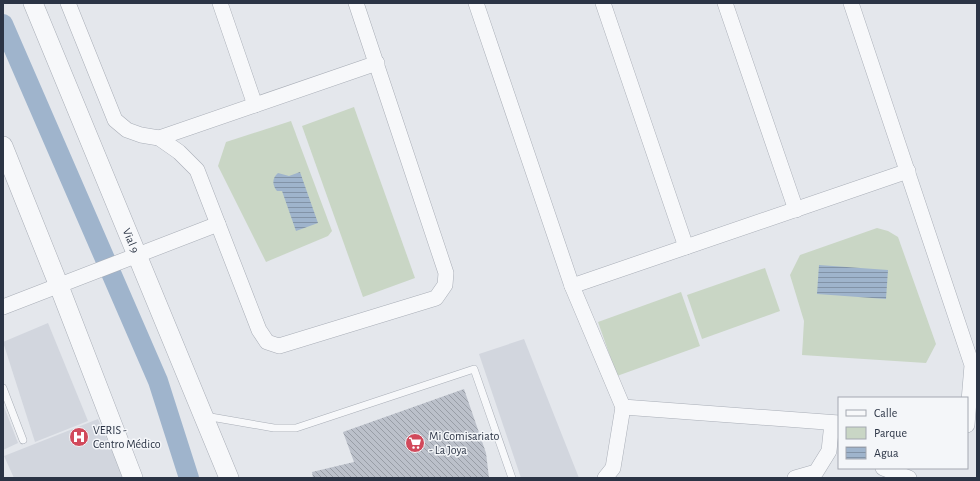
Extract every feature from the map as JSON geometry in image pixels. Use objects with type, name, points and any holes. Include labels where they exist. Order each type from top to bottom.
[{"type":"street","name":"Vial 9","points":[[33,3],[229,478]]},
{"type":"street","points":[[68,3],[115,120],[127,130],[141,135],[160,138],[179,152],[197,170],[258,330],[267,342],[284,345],[436,298],[445,285],[446,273],[356,3]]},
{"type":"street","points":[[220,3],[255,105]]},
{"type":"street","points":[[476,3],[572,286],[623,407],[612,468],[605,478]]},
{"type":"street","points":[[603,3],[686,247]]},
{"type":"street","points":[[725,3],[796,210]]},
{"type":"street","points":[[851,3],[972,365],[968,413]]},
{"type":"street","points":[[160,138],[377,63]]},
{"type":"street","points":[[3,146],[133,478]]},
{"type":"street","points":[[572,286],[908,171]]},
{"type":"street","points":[[3,307],[218,224]]},
{"type":"street","points":[[623,407],[836,423],[829,451],[816,472],[795,478]]},
{"type":"street","points":[[886,469],[909,478]]},
{"type":"lane","points":[[203,416],[274,428],[296,428],[474,369],[512,478]]},
{"type":"lane","points":[[3,388],[23,440]]},
{"type":"shaded area","points":[[48,323],[88,421],[35,442],[3,342]]},
{"type":"shaded area","points":[[524,339],[579,478],[521,478],[479,354]]},
{"type":"shaded area","points":[[3,404],[18,443],[3,450]]},
{"type":"shaded area","name":"VERIS - Centro Médico","points":[[98,419],[124,478],[14,478],[4,456]]},
{"type":"green space","points":[[354,107],[415,278],[363,297],[302,126]]},
{"type":"green space","points":[[291,121],[332,231],[328,236],[266,262],[218,166],[226,142]]},
{"type":"green space","points":[[877,228],[888,231],[898,237],[936,344],[926,363],[802,355],[804,321],[790,275],[800,255]]},
{"type":"green space","points":[[765,268],[780,311],[702,339],[687,295]]},
{"type":"green space","points":[[681,292],[700,346],[617,376],[598,322]]},
{"type":"water","points":[[300,172],[318,223],[296,231],[282,191],[277,191],[273,182],[278,173],[289,176]]},
{"type":"water","points":[[819,265],[888,270],[886,299],[817,294]]},
{"type":"building","name":"Mi Comisariato - La Joya","points":[[464,389],[486,453],[489,478],[313,478],[312,472],[354,462],[343,432]]},
{"type":"waterway","points":[[3,24],[158,381],[189,478]]},
{"type":"place","name":"VERIS - Centro Médico","points":[[79,437]]},
{"type":"place","name":"Mi Comisariato - La Joya","points":[[415,443]]}]
